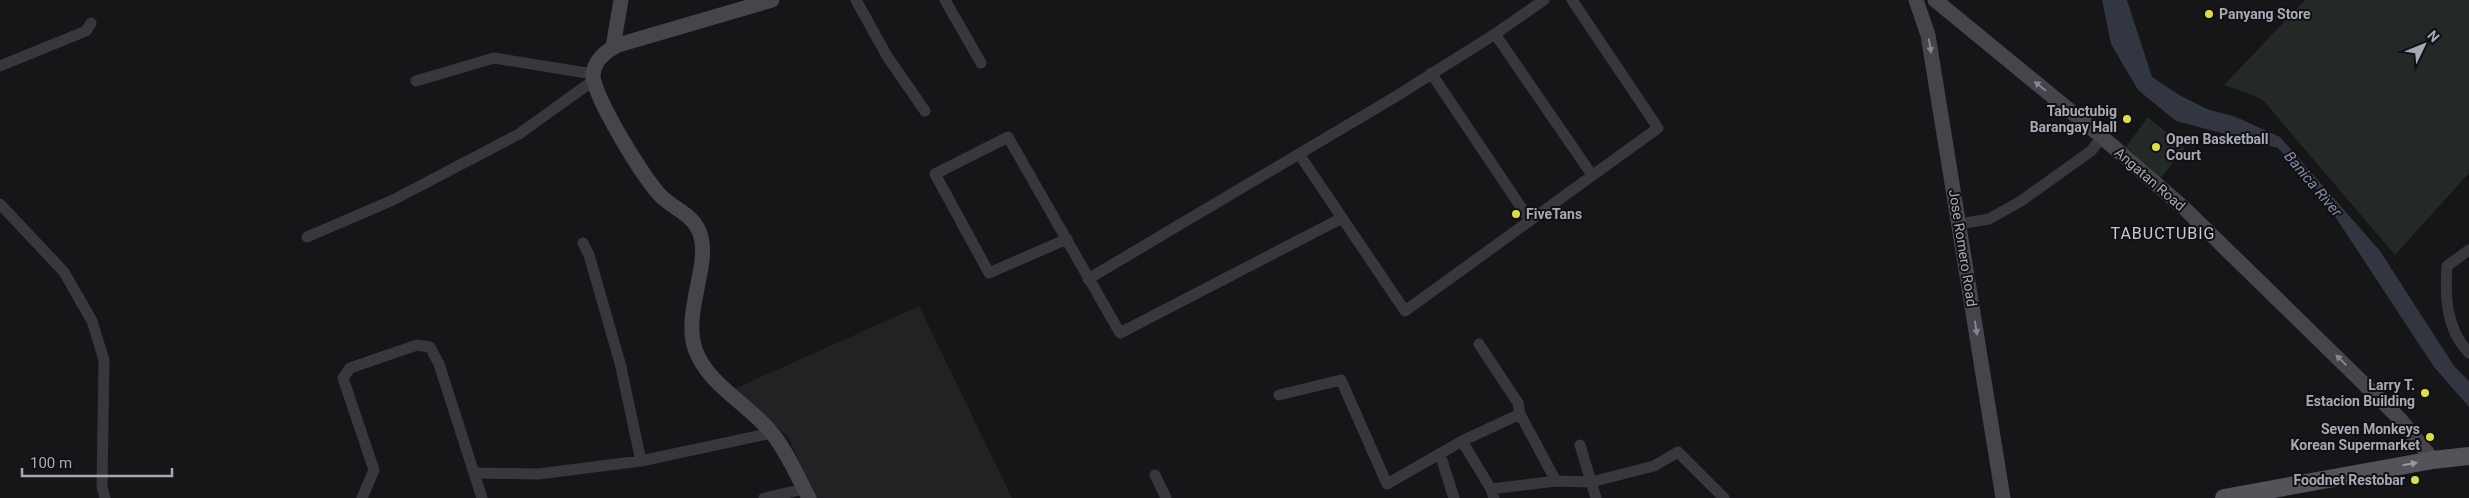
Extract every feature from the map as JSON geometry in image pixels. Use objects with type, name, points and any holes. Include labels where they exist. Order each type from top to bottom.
[{"type":"main road","points":[[613,47],[621,0]]},
{"type":"main road","points":[[772,0],[613,47],[599,60],[594,77],[623,139],[648,180],[662,197],[691,219],[700,232],[702,240],[701,260],[691,321],[696,351],[722,386],[772,433],[806,494]]},
{"type":"main road","name":"Jose Romero Road","points":[[1916,0],[1928,35],[2003,498]]},
{"type":"main road","name":"Angatan Road","points":[[1935,0],[2102,137],[2184,208],[2399,418],[2433,460]]},
{"type":"main road","points":[[2224,498],[2433,460],[2469,456]]},
{"type":"street","points":[[856,0],[888,56],[925,111]]},
{"type":"street","points":[[945,0],[981,63]]},
{"type":"street","points":[[1088,279],[1299,154],[1495,34],[1544,0]]},
{"type":"street","points":[[1299,154],[1404,311],[1529,219],[1658,128],[1572,0]]},
{"type":"street","points":[[0,66],[86,31],[91,23]]},
{"type":"street","points":[[1495,34],[1592,174]]},
{"type":"street","points":[[416,81],[494,58],[594,77]]},
{"type":"street","points":[[1431,73],[1529,219]]},
{"type":"street","points":[[307,237],[393,200],[520,134],[594,77]]},
{"type":"street","points":[[1067,239],[989,273],[935,174],[1008,137],[1067,239],[1120,334],[1342,218]]},
{"type":"street","points":[[1959,224],[1989,219],[2021,201],[2091,151],[2102,137]]},
{"type":"street","points":[[0,204],[64,272],[92,321],[104,360],[102,487],[105,498]]},
{"type":"street","points":[[583,243],[589,255],[620,363],[641,461]]},
{"type":"street","points":[[2469,250],[2447,266],[2446,288],[2450,322],[2462,346],[2469,353]]},
{"type":"street","points":[[1479,344],[1518,404],[1520,414],[1556,481]]},
{"type":"street","points":[[362,498],[374,470],[343,378],[350,368],[417,345],[430,347],[439,364],[482,498]]},
{"type":"street","points":[[1279,395],[1341,380],[1387,484],[1462,441],[1520,414]]},
{"type":"street","points":[[474,472],[538,474],[641,461],[772,433]]},
{"type":"street","points":[[1462,441],[1492,493],[1556,481],[1591,482],[1654,466],[1678,452],[1724,498]]},
{"type":"street","points":[[1580,445],[1596,498]]},
{"type":"street","points":[[1440,454],[1454,498]]},
{"type":"street","points":[[1155,475],[1166,498]]},
{"type":"street","points":[[764,498],[806,494]]},
{"type":"shaded area","points":[[2305,0],[2469,0],[2469,173],[2395,255],[2262,99],[2224,85]]},
{"type":"shaded area","name":"Open Basketball Court","points":[[2148,117],[2185,148],[2160,179],[2126,147]]},
{"type":"shaded area","points":[[919,306],[1012,498],[815,498],[788,437],[734,389]]},
{"type":"water","name":"Banica River","points":[[2102,0],[2127,0],[2152,77],[2179,95],[2207,109],[2236,117],[2280,137],[2380,251],[2454,366],[2469,381],[2469,407],[2434,367],[2319,192],[2278,148],[2176,121],[2138,90],[2111,44]]},
{"type":"place","name":"Panyang Store","points":[[2209,14]]},
{"type":"place","name":"Tabuctubig Barangay Hall","points":[[2127,119]]},
{"type":"place","name":"Open Basketball Court","points":[[2156,147]]},
{"type":"place","name":"FiveTans","points":[[1516,214]]},
{"type":"place","name":"Larry T. Estacion Building","points":[[2425,393]]},
{"type":"place","name":"Seven Monkeys Korean Supermarket","points":[[2430,437]]},
{"type":"place","name":"Foodnet Restobar","points":[[2415,480]]},
{"type":"district","name":"TABUCTUBIG","points":[[2163,233]]}]
